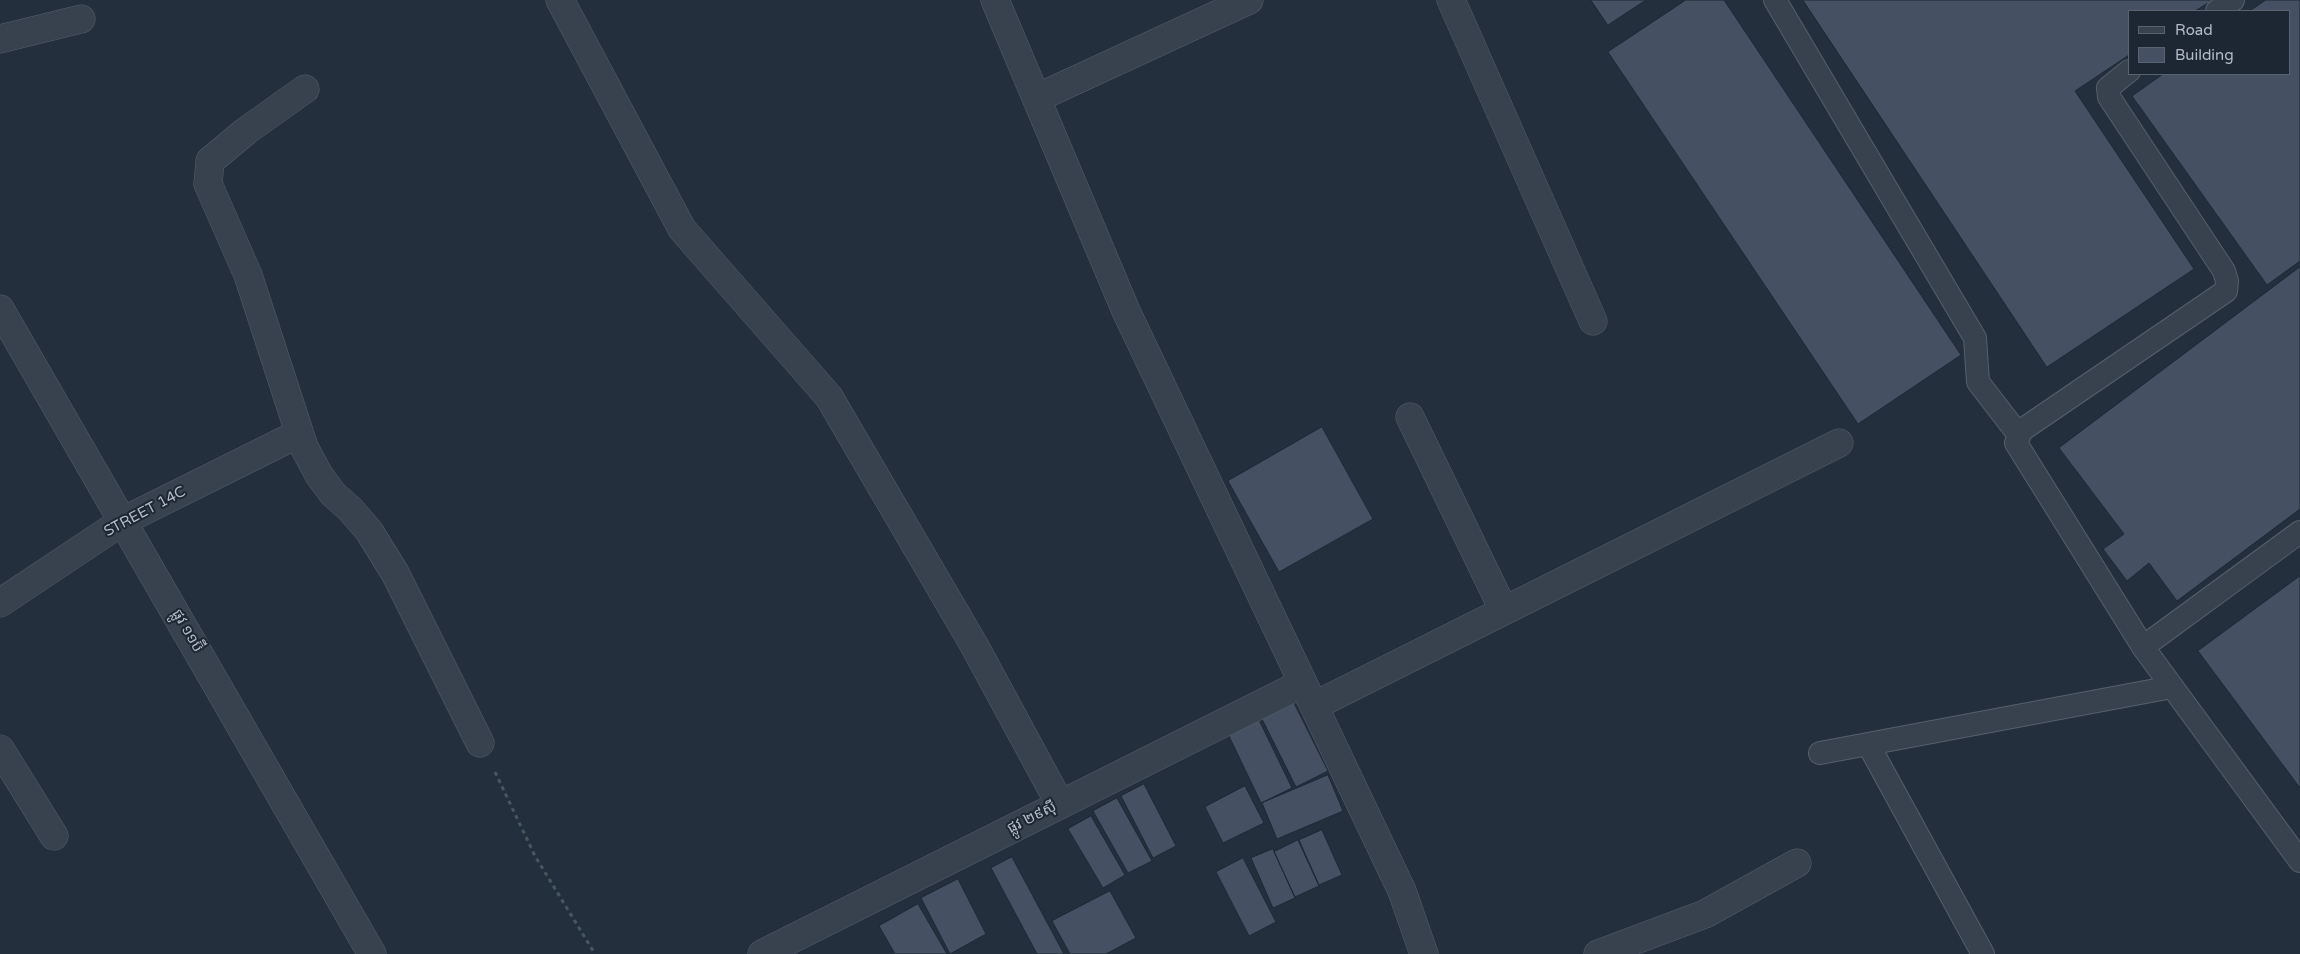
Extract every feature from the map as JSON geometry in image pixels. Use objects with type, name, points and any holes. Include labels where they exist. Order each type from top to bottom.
[{"type":"street","points":[[560,0],[682,229],[829,397],[974,645],[1060,804]]},
{"type":"street","points":[[995,0],[1126,311],[1402,891],[1424,954]]},
{"type":"street","points":[[1036,98],[1249,0]]},
{"type":"street","points":[[1451,0],[1593,321]]},
{"type":"street","points":[[0,40],[81,19]]},
{"type":"street","points":[[304,88],[246,131],[210,162],[208,184],[248,275],[298,434],[319,475],[333,494],[350,509],[369,531],[395,574],[480,742]]},
{"type":"street","name":"ផ្លូវ ១១ប៊ី","points":[[0,310],[124,521],[372,954]]},
{"type":"street","points":[[1410,417],[1504,611]]},
{"type":"street","name":"STREET 14C","points":[[0,603],[124,521],[298,434]]},
{"type":"street","name":"ផ្លូវ ២៩ស៊ី","points":[[762,954],[1060,804],[1308,694],[1504,611],[1839,443]]},
{"type":"street","points":[[0,749],[54,836]]},
{"type":"street","points":[[1598,954],[1705,914],[1797,862]]},
{"type":"lane","points":[[1775,0],[1975,338],[1978,382],[2018,434]]},
{"type":"lane","points":[[2218,10],[2233,0]]},
{"type":"lane","points":[[2128,72],[2108,88],[2109,97],[2224,271],[2228,281],[2226,290],[2022,430],[2018,434],[2016,443],[2143,647],[2300,861]]},
{"type":"lane","points":[[2143,647],[2300,532]]},
{"type":"lane","points":[[1820,753],[2172,687]]},
{"type":"lane","points":[[1868,744],[1983,954]]},
{"type":"path","points":[[480,742],[535,856],[594,954]]},
{"type":"building","points":[[1591,0],[1646,0],[1608,25]]},
{"type":"building","points":[[1686,0],[1724,0],[1961,355],[1858,424],[1608,52]]},
{"type":"building","points":[[1803,0],[2213,0],[2197,10],[2128,10],[2128,56],[2075,91],[2194,269],[2047,367]]},
{"type":"building","points":[[2266,0],[2300,0],[2300,261],[2267,285],[2132,96],[2162,75],[2290,75],[2290,10],[2251,10]]},
{"type":"building","points":[[2300,267],[2300,509],[2177,601],[2149,563],[2127,581],[2103,549],[2124,534],[2059,448]]},
{"type":"building","points":[[1322,427],[1373,519],[1279,572],[1228,481]]},
{"type":"building","points":[[2300,576],[2300,788],[2198,651]]},
{"type":"building","points":[[1294,703],[1328,771],[1296,787],[1262,719]]},
{"type":"building","points":[[1259,720],[1292,788],[1261,803],[1228,734]]},
{"type":"building","points":[[1328,775],[1343,811],[1277,839],[1262,803]]},
{"type":"building","points":[[1144,784],[1176,846],[1153,858],[1121,796]]},
{"type":"building","points":[[1245,786],[1264,823],[1223,843],[1205,807]]},
{"type":"building","points":[[1117,798],[1152,861],[1128,873],[1093,811]]},
{"type":"building","points":[[1091,816],[1125,875],[1103,888],[1068,829]]},
{"type":"building","points":[[1322,830],[1342,875],[1319,885],[1299,840]]},
{"type":"building","points":[[1298,840],[1319,886],[1295,897],[1274,852]]},
{"type":"building","points":[[1273,849],[1295,898],[1273,908],[1251,858]]},
{"type":"building","points":[[1012,857],[1064,954],[1037,954],[991,868]]},
{"type":"building","points":[[1243,858],[1276,922],[1249,936],[1216,872]]},
{"type":"building","points":[[958,879],[986,934],[950,954],[921,898]]},
{"type":"building","points":[[1110,891],[1136,938],[1106,954],[1070,954],[1052,921]]},
{"type":"building","points":[[918,904],[947,954],[895,954],[879,926]]}]
